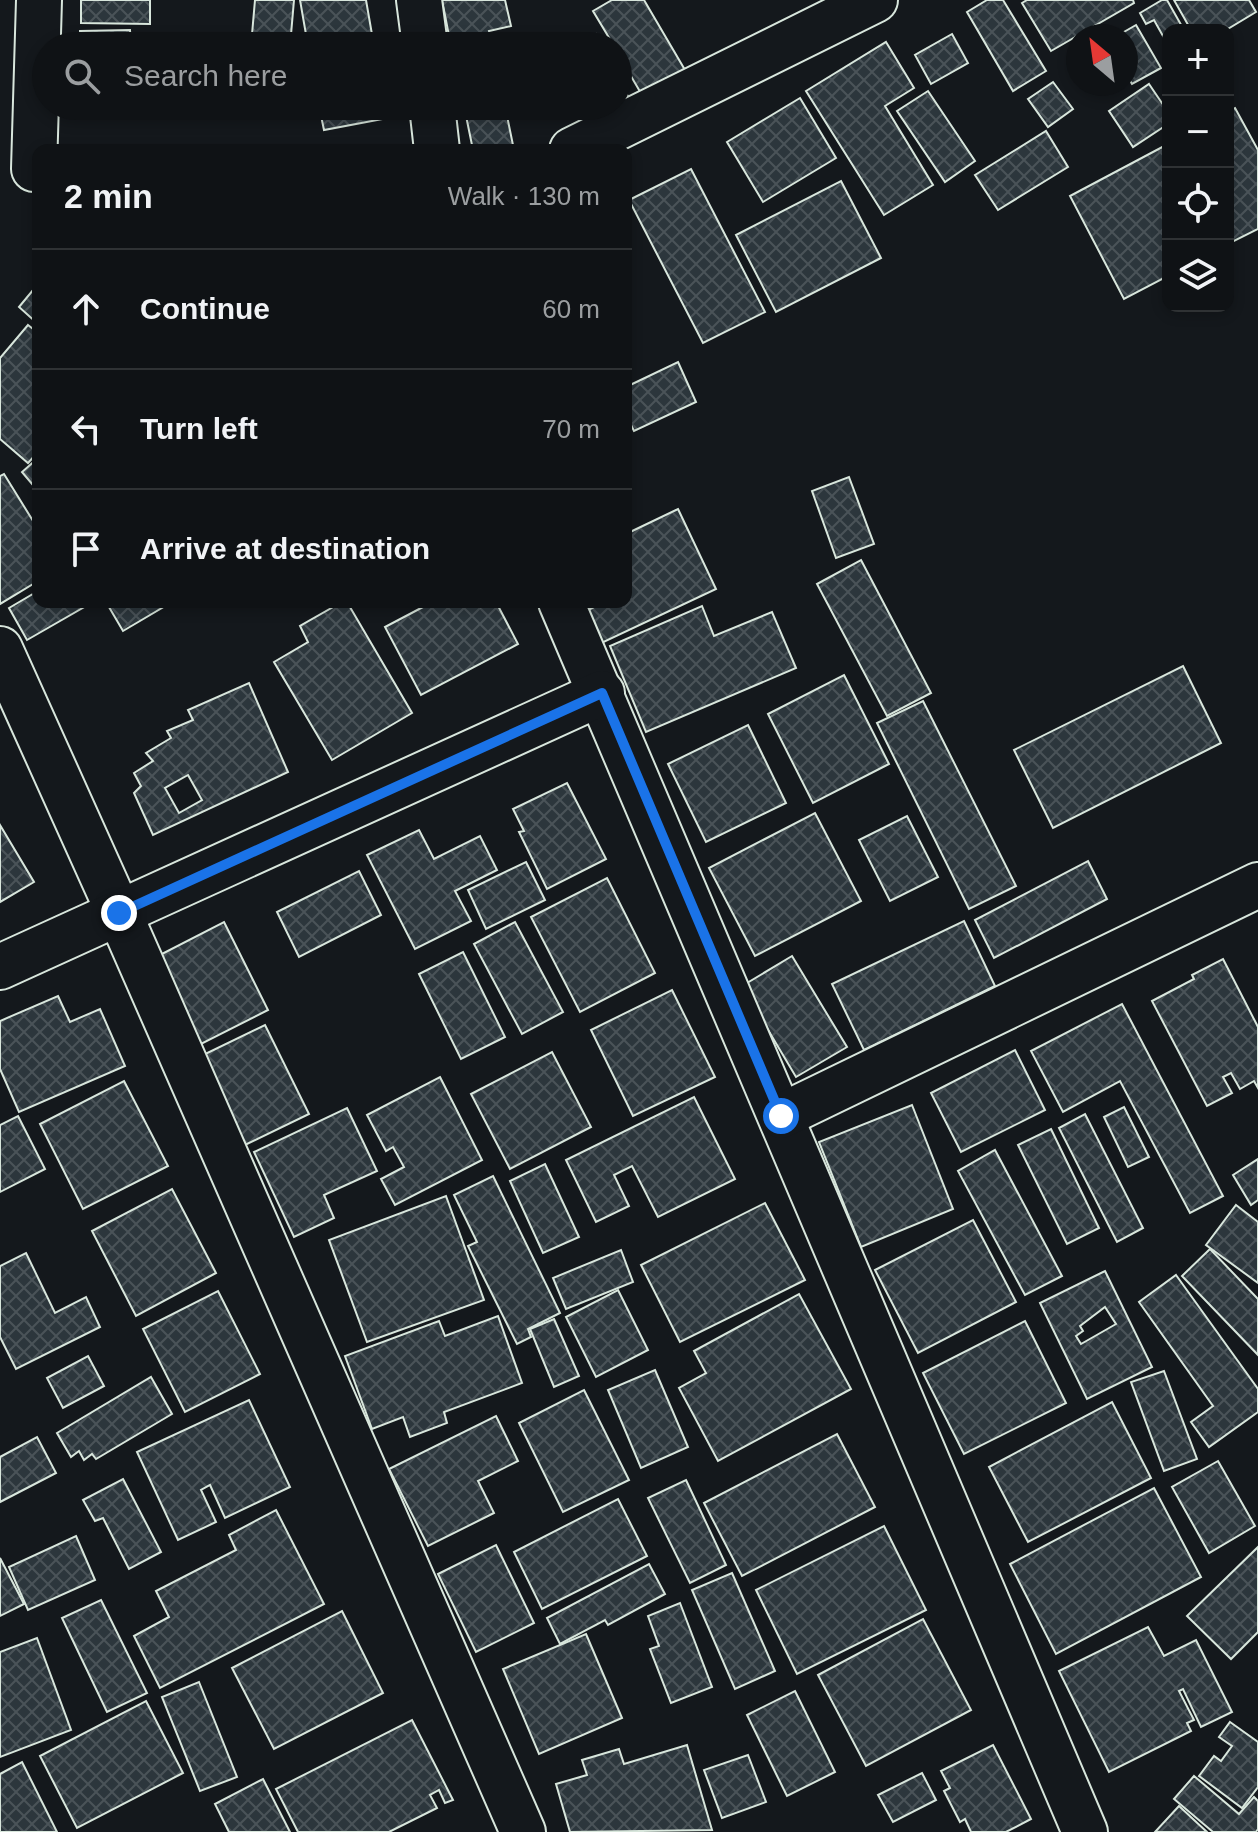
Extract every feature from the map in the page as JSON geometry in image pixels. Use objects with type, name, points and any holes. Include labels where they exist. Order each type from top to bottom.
[{"type":"street","points":[[38,32],[39,0]]},
{"type":"street","points":[[419,0],[423,32]]},
{"type":"street","points":[[584,144],[875,0]]},
{"type":"street","points":[[35,120],[35,144]]},
{"type":"street","points":[[434,120],[436,144]]},
{"type":"street","points":[[564,608],[1085,1832]]},
{"type":"street","points":[[0,649],[523,1832]]},
{"type":"street","points":[[0,967],[602,693]]},
{"type":"street","points":[[781,1116],[1258,885]]},
{"type":"building","points":[[81,0],[150,0],[150,24],[81,23]]},
{"type":"building","points":[[255,0],[294,0],[291,32],[252,32]]},
{"type":"building","points":[[300,0],[366,0],[372,32],[306,32]]},
{"type":"building","points":[[442,0],[505,0],[511,26],[489,32],[448,32]]},
{"type":"building","points":[[612,0],[644,0],[692,82],[649,107],[632,78],[632,32],[606,32],[593,11]]},
{"type":"building","points":[[987,0],[1003,0],[1046,71],[1013,91],[967,12]]},
{"type":"building","points":[[1027,0],[1133,0],[1134,3],[1098,24],[1066,24],[1066,42],[1051,51],[1022,3]]},
{"type":"building","points":[[1167,0],[1181,24],[1162,24],[1162,34],[1154,20],[1146,24],[1140,13]]},
{"type":"building","points":[[1174,0],[1249,0],[1256,12],[1234,25],[1188,24]]},
{"type":"building","points":[[1138,28],[1161,68],[1138,81]]},
{"type":"building","points":[[130,30],[130,32],[80,32]]},
{"type":"building","points":[[952,34],[968,63],[931,84],[915,55]]},
{"type":"building","points":[[886,42],[914,88],[885,106],[933,185],[884,215],[806,91]]},
{"type":"building","points":[[1053,82],[1073,109],[1048,127],[1028,99]]},
{"type":"building","points":[[1149,84],[1162,103],[1162,128],[1133,147],[1109,111],[1131,96],[1138,96],[1138,91]]},
{"type":"building","points":[[928,91],[975,161],[945,182],[897,111]]},
{"type":"building","points":[[800,98],[836,158],[763,202],[727,142]]},
{"type":"building","points":[[1234,109],[1258,150],[1258,229],[1234,241],[1234,168]]},
{"type":"building","points":[[322,120],[377,120],[324,130]]},
{"type":"building","points":[[467,120],[508,120],[513,144],[472,144]]},
{"type":"building","points":[[1046,131],[1068,167],[998,210],[975,175]]},
{"type":"building","points":[[1162,147],[1162,279],[1124,299],[1070,196]]},
{"type":"building","points":[[691,169],[765,312],[703,343],[632,206],[632,198]]},
{"type":"building","points":[[841,181],[881,258],[776,312],[736,235]]},
{"type":"building","points":[[32,291],[32,319],[19,307]]},
{"type":"building","points":[[28,325],[32,328],[32,459],[28,463],[0,439],[0,358]]},
{"type":"building","points":[[678,362],[696,402],[634,431],[632,384]]},
{"type":"building","points":[[32,463],[32,484],[22,472]]},
{"type":"building","points":[[4,474],[32,519],[32,585],[0,604],[0,476]]},
{"type":"building","points":[[849,477],[874,544],[836,558],[812,491]]},
{"type":"building","points":[[678,509],[716,589],[593,647],[578,615],[592,608],[632,608],[632,531]]},
{"type":"building","points":[[861,560],[931,693],[887,716],[817,584]]},
{"type":"building","points":[[32,595],[32,608],[83,608],[27,640],[9,608]]},
{"type":"building","points":[[702,606],[714,636],[772,612],[796,668],[646,732],[610,646]]},
{"type":"building","points":[[110,608],[162,608],[123,631]]},
{"type":"building","points":[[332,608],[351,608],[412,713],[332,760],[274,662],[308,642],[300,626]]},
{"type":"building","points":[[421,608],[499,608],[518,644],[421,695],[385,627]]},
{"type":"building","points":[[1183,666],[1221,743],[1053,828],[1014,750]]},
{"type":"building","points":[[844,675],[889,764],[813,803],[768,714]]},
{"type":"building","points":[[249,683],[288,772],[153,835],[134,793],[141,786],[134,773],[153,761],[146,753],[171,738],[167,731],[193,720],[188,710]],"holes":[[[188,775],[202,800],[179,813],[165,788]]]},
{"type":"building","points":[[923,701],[1016,886],[969,909],[877,723]]},
{"type":"building","points":[[748,725],[786,803],[706,842],[668,764]]},
{"type":"building","points":[[567,783],[606,859],[547,889],[519,832],[524,831],[513,809]]},
{"type":"building","points":[[815,813],[861,901],[755,956],[709,868]]},
{"type":"building","points":[[907,816],[938,877],[890,901],[859,840]]},
{"type":"building","points":[[0,825],[34,882],[0,902]]},
{"type":"building","points":[[419,830],[434,859],[480,836],[497,870],[455,891],[471,921],[415,949],[367,855]]},
{"type":"building","points":[[1088,861],[1107,899],[994,958],[975,920]]},
{"type":"building","points":[[526,862],[545,900],[486,929],[468,890]]},
{"type":"building","points":[[359,871],[381,915],[299,957],[277,912]]},
{"type":"building","points":[[607,878],[655,973],[580,1012],[531,917]]},
{"type":"building","points":[[964,921],[995,986],[864,1050],[832,984]]},
{"type":"building","points":[[224,922],[268,1010],[201,1044],[156,957]]},
{"type":"building","points":[[515,922],[563,1012],[522,1034],[474,944]]},
{"type":"building","points":[[463,952],[505,1037],[461,1059],[419,974]]},
{"type":"building","points":[[792,956],[847,1047],[796,1077],[742,986]]},
{"type":"building","points":[[1223,959],[1258,1027],[1258,1088],[1254,1081],[1240,1089],[1231,1073],[1223,1077],[1232,1093],[1207,1106],[1152,1001],[1194,979],[1192,975]]},
{"type":"building","points":[[672,990],[715,1077],[633,1116],[591,1030]]},
{"type":"building","points":[[58,996],[70,1022],[100,1009],[125,1066],[19,1112],[0,1069],[0,1021]]},
{"type":"building","points":[[1122,1004],[1223,1196],[1190,1213],[1120,1081],[1063,1112],[1031,1051]]},
{"type":"building","points":[[265,1025],[309,1114],[243,1146],[199,1057]]},
{"type":"building","points":[[1015,1050],[1045,1110],[961,1152],[931,1093]]},
{"type":"building","points":[[552,1052],[591,1127],[510,1169],[471,1094]]},
{"type":"building","points":[[440,1077],[482,1160],[395,1205],[381,1179],[404,1167],[393,1147],[386,1151],[367,1115]]},
{"type":"building","points":[[124,1081],[168,1166],[83,1209],[40,1124]]},
{"type":"building","points":[[694,1097],[735,1179],[658,1217],[632,1166],[614,1175],[629,1206],[596,1222],[566,1160]]},
{"type":"building","points":[[912,1105],[953,1209],[861,1247],[819,1142]]},
{"type":"building","points":[[1124,1107],[1149,1157],[1128,1167],[1104,1117]]},
{"type":"building","points":[[347,1108],[377,1171],[324,1195],[334,1218],[294,1237],[254,1152]]},
{"type":"building","points":[[1085,1114],[1143,1228],[1117,1242],[1059,1128]]},
{"type":"building","points":[[18,1116],[45,1169],[0,1192],[0,1125]]},
{"type":"building","points":[[1051,1129],[1099,1228],[1067,1244],[1018,1145]]},
{"type":"building","points":[[995,1150],[1062,1276],[1025,1295],[958,1171]]},
{"type":"building","points":[[1258,1159],[1258,1200],[1251,1205],[1233,1175]]},
{"type":"building","points":[[545,1164],[579,1237],[543,1253],[510,1181]]},
{"type":"building","points":[[493,1176],[560,1313],[528,1329],[531,1337],[517,1344],[468,1246],[477,1242],[454,1195]]},
{"type":"building","points":[[172,1189],[216,1273],[136,1316],[92,1231]]},
{"type":"building","points":[[446,1196],[484,1300],[367,1342],[329,1240]]},
{"type":"building","points":[[765,1203],[805,1280],[680,1342],[641,1265]]},
{"type":"building","points":[[1236,1205],[1258,1222],[1258,1283],[1206,1245]]},
{"type":"building","points":[[973,1220],[1016,1302],[918,1353],[875,1270]]},
{"type":"building","points":[[1210,1249],[1258,1299],[1258,1355],[1182,1276]]},
{"type":"building","points":[[621,1250],[633,1282],[566,1309],[553,1278]]},
{"type":"building","points":[[26,1253],[55,1313],[86,1297],[100,1327],[16,1369],[0,1337],[0,1266]]},
{"type":"building","points":[[1105,1271],[1152,1367],[1087,1399],[1040,1303]],"holes":[[[1105,1307],[1116,1324],[1081,1344],[1076,1336],[1083,1331],[1080,1326]]]},
{"type":"building","points":[[1176,1275],[1258,1389],[1258,1412],[1209,1447],[1191,1422],[1213,1406],[1139,1302]]},
{"type":"building","points":[[618,1290],[648,1350],[596,1377],[566,1317]]},
{"type":"building","points":[[218,1291],[260,1374],[185,1412],[143,1329]]},
{"type":"building","points":[[799,1294],[851,1389],[718,1461],[679,1388],[706,1373],[694,1351]]},
{"type":"building","points":[[498,1316],[522,1383],[444,1412],[447,1423],[410,1437],[403,1417],[372,1429],[345,1356],[439,1321],[445,1336]]},
{"type":"building","points":[[554,1319],[579,1376],[554,1387],[530,1329]]},
{"type":"building","points":[[1025,1321],[1066,1403],[964,1454],[923,1373]]},
{"type":"building","points":[[88,1356],[104,1386],[63,1408],[47,1378]]},
{"type":"building","points":[[655,1370],[688,1447],[641,1468],[608,1390]]},
{"type":"building","points":[[1164,1371],[1197,1459],[1164,1471],[1131,1382]]},
{"type":"building","points":[[151,1377],[172,1414],[96,1459],[92,1454],[84,1460],[79,1451],[71,1457],[57,1433]]},
{"type":"building","points":[[584,1390],[629,1480],[563,1512],[519,1423]]},
{"type":"building","points":[[249,1400],[290,1487],[225,1518],[210,1485],[201,1490],[216,1522],[178,1540],[137,1452]]},
{"type":"building","points":[[1112,1402],[1151,1478],[1028,1542],[989,1467]]},
{"type":"building","points":[[496,1416],[518,1461],[478,1481],[494,1513],[428,1546],[389,1469]]},
{"type":"building","points":[[837,1434],[875,1507],[742,1576],[704,1503]]},
{"type":"building","points":[[37,1437],[56,1473],[0,1502],[0,1457]]},
{"type":"building","points":[[1218,1461],[1255,1526],[1209,1553],[1172,1487]]},
{"type":"building","points":[[123,1479],[161,1552],[129,1569],[103,1518],[95,1521],[83,1500]]},
{"type":"building","points":[[686,1480],[726,1565],[690,1583],[648,1498]]},
{"type":"building","points":[[1154,1488],[1201,1577],[1056,1654],[1010,1564]]},
{"type":"building","points":[[618,1499],[647,1556],[542,1609],[514,1552]]},
{"type":"building","points":[[276,1510],[324,1604],[160,1688],[134,1636],[169,1617],[156,1591],[236,1550],[229,1535]]},
{"type":"building","points":[[884,1526],[926,1610],[797,1674],[756,1590]]},
{"type":"building","points":[[76,1536],[95,1580],[28,1610],[9,1567]]},
{"type":"building","points":[[496,1545],[534,1623],[476,1652],[438,1574]]},
{"type":"building","points":[[1258,1547],[1258,1632],[1231,1659],[1187,1616]]},
{"type":"building","points":[[0,1558],[24,1604],[0,1616]]},
{"type":"building","points":[[649,1564],[665,1594],[608,1625],[605,1620],[560,1644],[547,1618]]},
{"type":"building","points":[[732,1573],[775,1671],[735,1689],[692,1590]]},
{"type":"building","points":[[101,1600],[147,1693],[107,1712],[62,1618]]},
{"type":"building","points":[[680,1603],[712,1687],[671,1703],[650,1649],[659,1646],[648,1616]]},
{"type":"building","points":[[342,1611],[383,1693],[274,1749],[232,1668]]},
{"type":"building","points":[[923,1619],[971,1710],[866,1766],[818,1675]]},
{"type":"building","points":[[1148,1627],[1164,1656],[1196,1640],[1232,1712],[1201,1727],[1183,1689],[1179,1691],[1194,1720],[1187,1723],[1191,1731],[1109,1772],[1059,1671]]},
{"type":"building","points":[[586,1634],[622,1718],[539,1754],[503,1669]]},
{"type":"building","points":[[37,1638],[71,1730],[0,1757],[0,1652]]},
{"type":"building","points":[[199,1682],[237,1777],[200,1791],[162,1697]]},
{"type":"building","points":[[795,1691],[835,1772],[787,1796],[747,1715]]},
{"type":"building","points":[[146,1701],[183,1773],[77,1828],[40,1756]]},
{"type":"building","points":[[412,1720],[453,1800],[445,1803],[439,1790],[430,1795],[437,1808],[389,1832],[298,1832],[276,1789]]},
{"type":"building","points":[[1230,1722],[1258,1742],[1258,1787],[1242,1808],[1199,1776],[1214,1756],[1221,1761],[1232,1746],[1219,1737]]},
{"type":"building","points":[[687,1745],[712,1830],[570,1832],[556,1784],[587,1775],[582,1760],[619,1749],[624,1764]]},
{"type":"building","points":[[993,1745],[1031,1819],[1006,1832],[971,1832],[965,1819],[960,1822],[944,1791],[950,1788],[941,1771]]},
{"type":"building","points":[[748,1755],[766,1802],[722,1818],[704,1770]]},
{"type":"building","points":[[22,1762],[57,1832],[0,1832],[0,1774]]},
{"type":"building","points":[[922,1773],[936,1800],[893,1822],[878,1795]]},
{"type":"building","points":[[1194,1776],[1239,1814],[1254,1797],[1258,1801],[1256,1832],[1213,1832],[1174,1799]]},
{"type":"building","points":[[263,1779],[290,1832],[229,1832],[215,1804]]},
{"type":"building","points":[[1179,1806],[1207,1832],[1155,1832]]},
{"type":"route","points":[[119,913],[602,693],[781,1116]]}]
